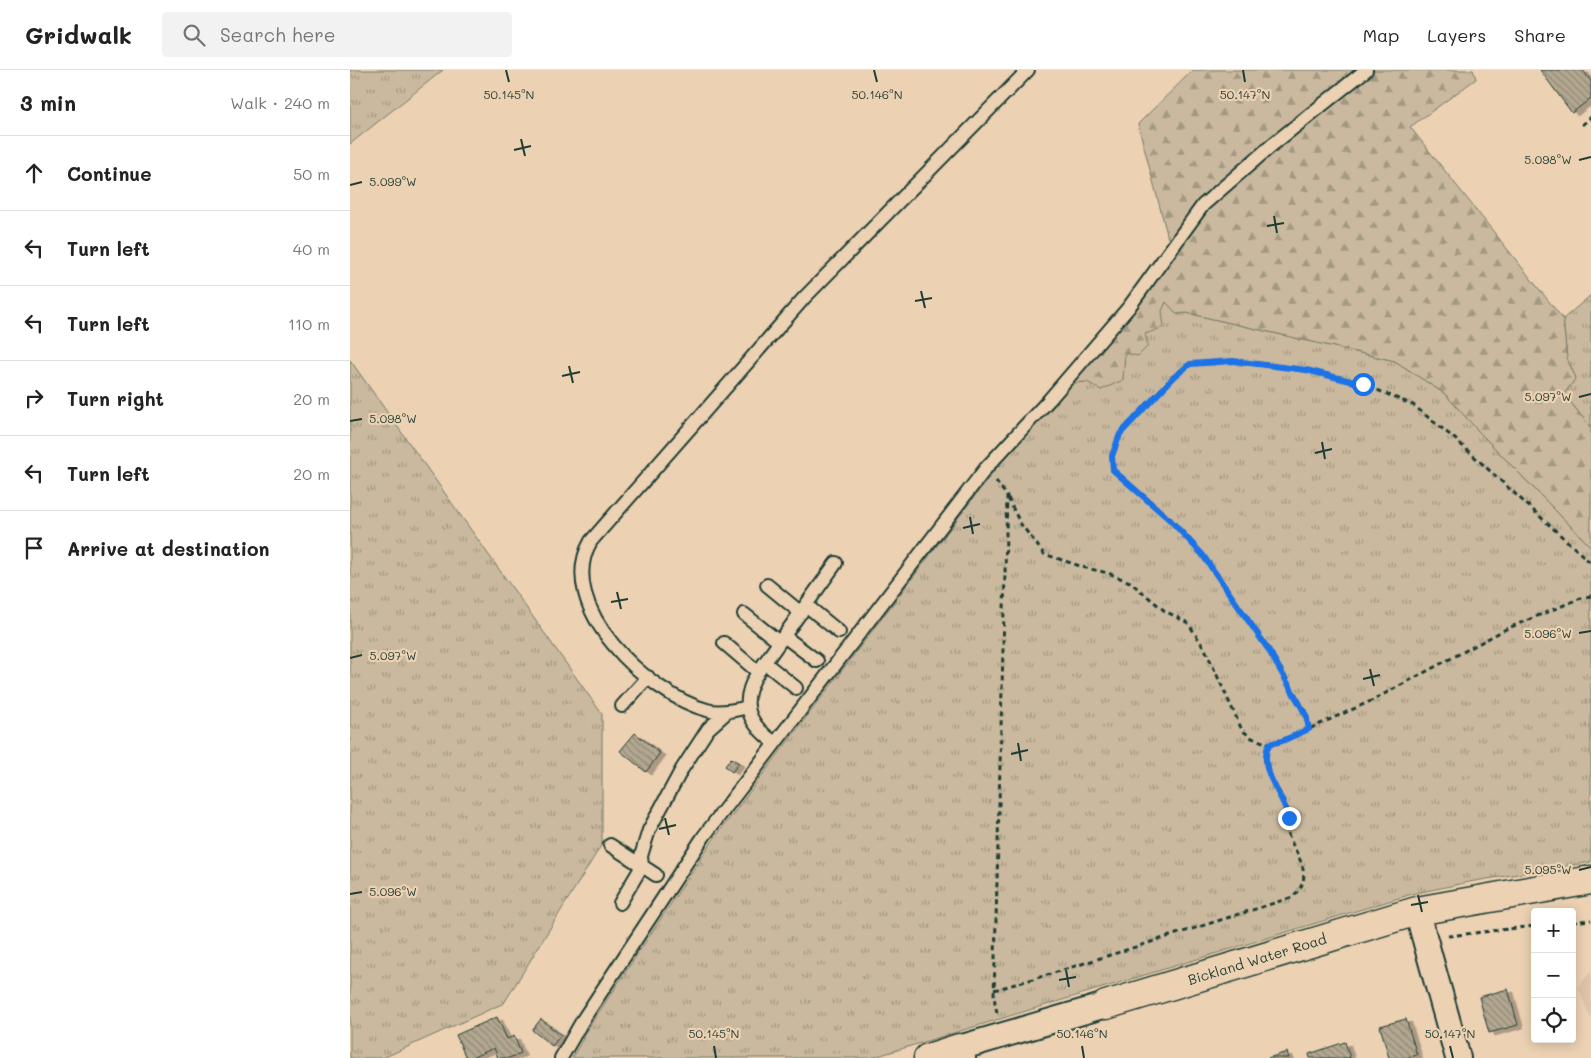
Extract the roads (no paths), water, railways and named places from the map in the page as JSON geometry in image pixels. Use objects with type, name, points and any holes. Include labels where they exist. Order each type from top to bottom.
[{"type":"street","name":"Bickland Water Road","points":[[928,1058],[961,1053],[1002,1036],[1417,911],[1591,880]]},
{"type":"street","points":[[1417,911],[1458,1058]]},
{"type":"lane","points":[[748,707],[728,711],[708,711],[670,695],[648,677],[610,639],[589,606],[583,591],[582,576],[586,550],[591,541],[804,298],[1028,70]]},
{"type":"lane","points":[[561,1058],[584,1018],[704,836],[986,468],[1049,400],[1129,307],[1203,205],[1272,145],[1366,70]]},
{"type":"lane","points":[[775,743],[756,726],[748,707],[748,689],[836,563]]},
{"type":"lane","points":[[767,584],[839,632]]},
{"type":"lane","points":[[744,614],[817,661]]},
{"type":"lane","points":[[724,643],[796,688]]},
{"type":"lane","points":[[622,706],[648,677]]},
{"type":"lane","points":[[620,903],[642,866],[644,844],[649,830],[682,769],[708,729],[728,711]]},
{"type":"lane","points":[[610,845],[656,875]]}]
